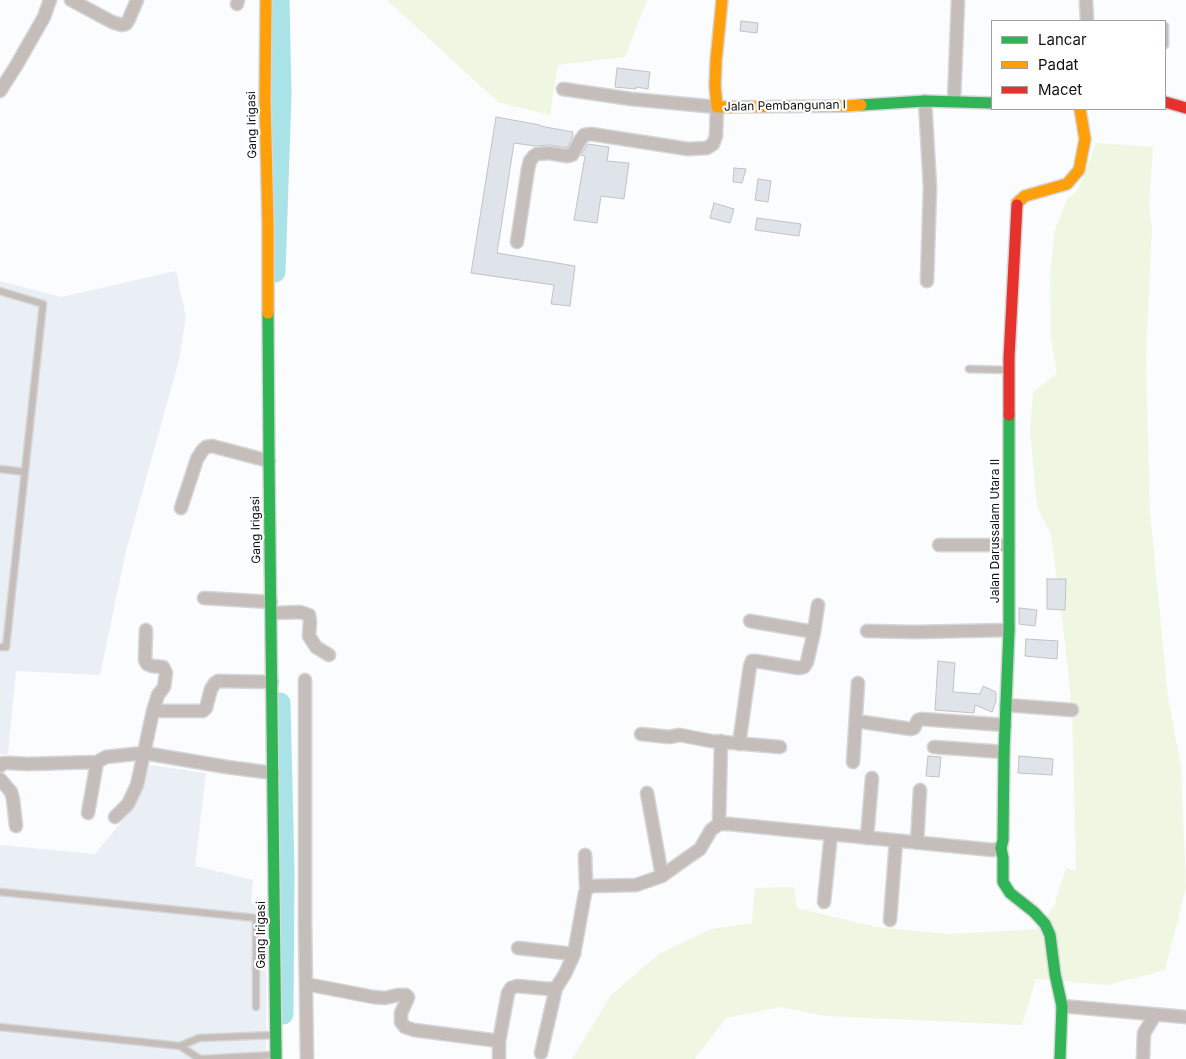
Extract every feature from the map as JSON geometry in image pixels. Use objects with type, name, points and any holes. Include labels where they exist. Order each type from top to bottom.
[{"type":"street","points":[[0,89],[16,66],[44,17],[50,0]]},
{"type":"street","points":[[71,0],[112,22],[122,25],[126,24],[137,0]]},
{"type":"street","name":"Gang Irigasi","points":[[266,0],[265,100],[276,1057]]},
{"type":"street","points":[[563,89],[632,99],[717,107],[715,86],[716,60],[722,0]]},
{"type":"street","points":[[954,101],[958,0]]},
{"type":"street","points":[[1086,0],[1087,20]]},
{"type":"street","points":[[925,101],[930,187],[927,281]]},
{"type":"street","name":"Jalan Pembangunan I","points":[[517,242],[530,161],[534,156],[542,153],[567,156],[572,154],[584,135],[591,134],[688,149],[707,148],[713,144],[716,136],[717,107],[845,106],[925,101],[991,103]]},
{"type":"street","points":[[1166,102],[1186,108]]},
{"type":"street","name":"Jalan Darussalam Utara II","points":[[1060,1059],[1062,1006],[1055,974],[1050,935],[1046,924],[1010,893],[1003,882],[1001,848],[1003,840],[1004,752],[1009,630],[1009,370],[1017,203],[1025,196],[1067,184],[1079,170],[1085,139],[1080,110]]},
{"type":"street","points":[[181,508],[197,459],[206,447],[212,446],[269,461]]},
{"type":"street","points":[[939,545],[1009,545]]},
{"type":"street","points":[[204,598],[300,612],[309,615],[309,636],[316,647],[329,655]]},
{"type":"street","points":[[739,744],[752,661],[798,668],[804,667],[807,662],[814,632],[818,605]]},
{"type":"street","points":[[750,621],[814,632]]},
{"type":"street","points":[[115,817],[128,804],[137,785],[153,711],[158,695],[164,687],[166,673],[163,667],[152,666],[147,664],[145,660],[146,630]]},
{"type":"street","points":[[866,631],[1009,630]]},
{"type":"street","points":[[305,680],[307,1059]]},
{"type":"street","points":[[153,711],[203,711],[206,708],[210,689],[218,681],[272,682]]},
{"type":"street","points":[[853,762],[858,683]]},
{"type":"street","points":[[1006,705],[1072,710]]},
{"type":"street","points":[[856,721],[911,729],[921,719],[1005,725]]},
{"type":"street","points":[[641,734],[669,737],[680,735],[711,741],[780,747]]},
{"type":"street","points":[[719,824],[721,741]]},
{"type":"street","points":[[934,747],[1004,752]]},
{"type":"street","points":[[0,766],[3,763],[97,762],[106,757],[144,753],[273,773]]},
{"type":"street","points":[[88,813],[97,762]]},
{"type":"street","points":[[867,838],[872,778]]},
{"type":"street","points":[[0,779],[11,792],[16,826]]},
{"type":"street","points":[[917,843],[920,790]]},
{"type":"street","points":[[647,793],[662,876]]},
{"type":"street","points":[[541,1053],[556,988],[574,954],[585,893],[588,889],[592,886],[636,885],[662,876],[700,848],[711,830],[719,824],[993,850],[1001,848]]},
{"type":"street","points":[[824,902],[832,834]]},
{"type":"street","points":[[890,920],[896,841]]},
{"type":"street","points":[[585,855],[586,885],[588,889]]},
{"type":"street","points":[[518,948],[574,954]]},
{"type":"street","points":[[306,984],[373,997],[385,998],[406,995],[408,1000],[401,1013],[401,1022],[405,1027],[414,1030],[499,1041]]},
{"type":"street","points":[[499,1059],[499,1041],[508,993],[511,988],[517,986],[556,988]]},
{"type":"street","points":[[1062,1006],[1186,1017]]},
{"type":"street","points":[[1142,1059],[1144,1033],[1155,1015]]},
{"type":"lane","points":[[0,291],[43,304],[6,648],[0,647]]},
{"type":"lane","points":[[969,369],[1009,370]]},
{"type":"lane","points":[[0,470],[25,472]]},
{"type":"lane","points":[[0,892],[256,918],[256,1007]]},
{"type":"lane","points":[[0,1027],[180,1046],[200,1059],[276,1057]]},
{"type":"lane","points":[[180,1046],[199,1038],[276,1035]]},
{"type":"shaded area","points":[[176,271],[186,317],[179,360],[126,551],[100,675],[16,671],[8,754],[0,754],[0,281],[61,297]]},
{"type":"shaded area","points":[[150,765],[206,773],[195,866],[253,880],[251,903],[267,907],[266,1059],[0,1059],[0,845],[95,854],[133,808]]},
{"type":"green space","points":[[387,0],[647,0],[625,57],[558,65],[550,115],[498,102]]},
{"type":"green space","points":[[1096,143],[1153,147],[1149,207],[1152,230],[1146,356],[1150,511],[1168,698],[1181,765],[1186,888],[1165,970],[1107,985],[1036,979],[1022,1025],[825,1016],[781,1007],[726,1018],[695,1059],[572,1059],[611,995],[659,954],[711,929],[752,923],[755,888],[794,887],[797,908],[876,927],[949,934],[1037,929],[1054,906],[1066,868],[1076,870],[1072,710],[1065,642],[1051,535],[1037,507],[1030,430],[1033,392],[1057,373],[1051,339],[1050,280],[1054,233],[1067,199],[1078,190]]},
{"type":"building","points":[[741,21],[758,23],[757,33],[740,31]]},
{"type":"building","points":[[617,68],[650,72],[648,89],[615,87]]},
{"type":"building","points":[[496,117],[573,132],[567,148],[514,143],[497,253],[575,266],[570,306],[551,304],[554,285],[471,273]]},
{"type":"building","points":[[588,144],[609,147],[607,161],[629,163],[624,199],[601,196],[597,223],[574,220],[585,156],[581,155]]},
{"type":"building","points":[[734,168],[746,169],[742,183],[733,182]]},
{"type":"building","points":[[758,179],[771,181],[768,202],[755,200]]},
{"type":"building","points":[[714,203],[734,209],[730,223],[710,218]]},
{"type":"building","points":[[757,218],[801,224],[799,236],[755,230]]},
{"type":"building","points":[[1047,579],[1066,579],[1065,610],[1047,609]]},
{"type":"building","points":[[1019,608],[1037,610],[1035,626],[1019,624]]},
{"type":"building","points":[[1026,639],[1058,641],[1057,659],[1025,656]]},
{"type":"building","points":[[938,661],[955,663],[953,692],[980,694],[983,686],[996,692],[996,701],[992,712],[975,705],[974,713],[935,710]]},
{"type":"building","points":[[928,756],[941,757],[939,777],[926,776]]},
{"type":"building","points":[[1019,756],[1053,759],[1052,775],[1018,773]]},
{"type":"waterway","points":[[275,272],[281,94],[279,0]]},
{"type":"waterway","points":[[280,703],[284,871],[283,1014]]},
{"type":"traffic: fast","points":[[861,105],[925,101],[991,103]]},
{"type":"traffic: fast","points":[[268,313],[276,1059]]},
{"type":"traffic: fast","points":[[1009,415],[1009,630],[1004,752],[1003,840],[1001,848],[1003,882],[1010,893],[1034,912],[1045,924],[1050,935],[1055,974],[1062,1006],[1060,1059]]},
{"type":"traffic: slow","points":[[266,0],[265,100],[268,313]]},
{"type":"traffic: slow","points":[[722,0],[716,61],[715,86],[717,107],[861,105]]},
{"type":"traffic: slow","points":[[1017,205],[1025,196],[1067,184],[1079,170],[1085,139],[1080,110]]},
{"type":"traffic: jam","points":[[1166,102],[1186,108]]},
{"type":"traffic: jam","points":[[1009,415],[1009,358],[1017,205]]}]
